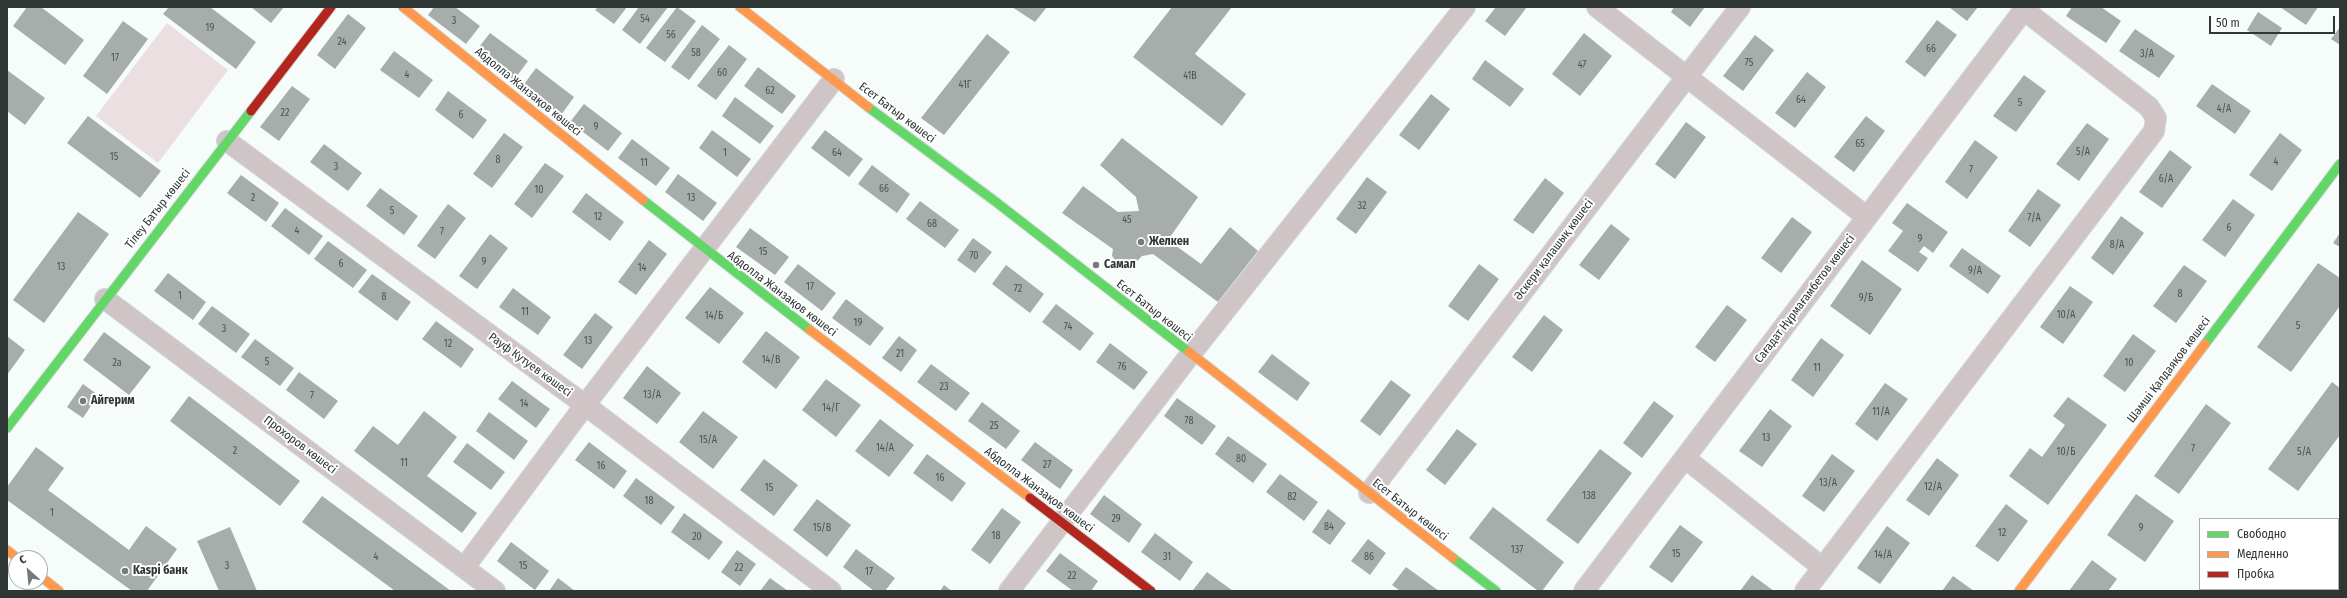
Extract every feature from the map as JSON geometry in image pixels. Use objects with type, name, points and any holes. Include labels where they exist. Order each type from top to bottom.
[{"type":"street","name":"Тілеу Батыр көшесі","points":[[7,428],[331,7]]},
{"type":"street","name":"Абдолла Жанзақов көшесі","points":[[404,7],[704,249],[1152,591]]},
{"type":"street","name":"Есет Батыр көшесі","points":[[740,7],[996,202],[1190,355],[1496,591]]},
{"type":"street","points":[[1009,591],[1060,522],[1190,355],[1465,7]]},
{"type":"street","points":[[1597,7],[1685,78],[1867,217]]},
{"type":"street","name":"Әскери қалашық көшесі","points":[[1369,493],[1740,7]]},
{"type":"street","points":[[1805,591],[2154,131],[2156,118],[2149,107],[2025,9]]},
{"type":"street","name":"Сағадат Нұрмағамбетов көшесі","points":[[1584,591],[2025,9]]},
{"type":"street","points":[[464,568],[585,405],[834,79]]},
{"type":"street","name":"Рауф Кутуев көшесі","points":[[227,141],[585,405],[831,591]]},
{"type":"street","name":"Шәмші Қалдаяқов көшесі","points":[[2019,591],[2340,164]]},
{"type":"street","name":"Прохоров көшесі","points":[[105,299],[495,591]]},
{"type":"street","points":[[1685,458],[1823,568]]},
{"type":"street","points":[[48,582],[59,591]]},
{"type":"shaded area","points":[[167,23],[228,70],[158,163],[96,116]]},
{"type":"building","points":[[27,7],[41,7],[84,40],[65,65],[13,26]]},
{"type":"building","points":[[169,7],[210,7],[256,42],[236,69],[163,14]]},
{"type":"building","points":[[251,7],[284,7],[271,23]]},
{"type":"building","points":[[434,7],[455,7],[480,26],[466,44],[428,15]]},
{"type":"building","points":[[598,7],[627,7],[614,24],[595,10]]},
{"type":"building","points":[[639,7],[668,7],[640,44],[622,30]]},
{"type":"building","points":[[677,7],[696,21],[665,62],[646,48]]},
{"type":"building","points":[[1012,7],[1047,7],[1035,22]]},
{"type":"building","points":[[1172,7],[1232,7],[1195,54],[1246,94],[1222,126],[1133,57]]},
{"type":"building","points":[[1496,7],[1527,7],[1505,36],[1485,21]]},
{"type":"building","points":[[1674,7],[1705,7],[1690,27],[1671,12]]},
{"type":"building","points":[[1949,7],[1978,7],[1967,21]]},
{"type":"building","points":[[2072,7],[2101,7],[2121,21],[2106,43],[2066,16]]},
{"type":"building","points":[[2280,7],[2318,7],[2306,25]]},
{"type":"building","points":[[2258,12],[2282,28],[2271,46],[2247,30]]},
{"type":"building","points":[[348,14],[366,28],[335,69],[317,55]]},
{"type":"building","points":[[1937,20],[1957,35],[1925,77],[1905,62]]},
{"type":"building","points":[[123,21],[148,39],[107,94],[83,76]]},
{"type":"building","points":[[702,25],[720,39],[689,80],[671,67]]},
{"type":"building","points":[[2340,27],[2340,45],[2331,39]]},
{"type":"building","points":[[2135,29],[2175,56],[2159,78],[2119,51]]},
{"type":"building","points":[[490,33],[528,61],[514,80],[476,51]]},
{"type":"building","points":[[1584,33],[1612,56],[1580,96],[1552,74]]},
{"type":"building","points":[[987,34],[1010,52],[944,135],[921,118]]},
{"type":"building","points":[[1755,35],[1774,50],[1743,91],[1723,76]]},
{"type":"building","points":[[729,45],[747,59],[716,100],[697,86]]},
{"type":"building","points":[[394,51],[433,80],[419,98],[380,70]]},
{"type":"building","points":[[1485,60],[1524,89],[1510,107],[1472,79]]},
{"type":"building","points":[[758,67],[796,96],[782,114],[744,86]]},
{"type":"building","points":[[536,68],[574,97],[561,115],[522,87]]},
{"type":"building","points":[[7,70],[45,98],[25,125],[7,111]]},
{"type":"building","points":[[1807,72],[1826,87],[1795,128],[1775,113]]},
{"type":"building","points":[[2024,75],[2046,91],[2016,132],[1993,116]]},
{"type":"building","points":[[2212,84],[2251,111],[2235,134],[2196,106]]},
{"type":"building","points":[[292,86],[310,99],[279,141],[260,127]]},
{"type":"building","points":[[448,91],[487,120],[473,139],[435,110]]},
{"type":"building","points":[[1431,94],[1450,109],[1419,150],[1399,135]]},
{"type":"building","points":[[735,97],[774,126],[760,144],[722,116]]},
{"type":"building","points":[[584,104],[622,133],[608,151],[570,122]]},
{"type":"building","points":[[88,116],[161,171],[140,198],[67,143]]},
{"type":"building","points":[[1866,116],[1885,131],[1854,172],[1834,157]]},
{"type":"building","points":[[1686,122],[1706,137],[1675,179],[1655,164]]},
{"type":"building","points":[[2087,123],[2109,139],[2079,181],[2056,164]]},
{"type":"building","points":[[712,130],[751,159],[737,177],[699,148]]},
{"type":"building","points":[[825,130],[863,159],[849,177],[811,148]]},
{"type":"building","points":[[504,133],[523,147],[492,188],[473,174]]},
{"type":"building","points":[[2280,133],[2302,150],[2272,191],[2249,175]]},
{"type":"building","points":[[1122,138],[1198,197],[1168,240],[1201,264],[1230,227],[1258,251],[1218,302],[1153,254],[1142,256],[1132,266],[1124,266],[1118,263],[1112,256],[1113,249],[1062,213],[1083,186],[1118,212],[1139,211],[1136,197],[1100,165]]},
{"type":"building","points":[[632,139],[670,168],[656,186],[618,158]]},
{"type":"building","points":[[1975,140],[1998,157],[1967,199],[1945,182]]},
{"type":"building","points":[[324,144],[362,173],[348,191],[310,162]]},
{"type":"building","points":[[2170,150],[2192,167],[2162,208],[2139,192]]},
{"type":"building","points":[[545,163],[564,176],[532,218],[514,204]]},
{"type":"building","points":[[872,165],[910,194],[897,213],[858,184]]},
{"type":"building","points":[[678,174],[717,203],[703,221],[665,192]]},
{"type":"building","points":[[241,175],[279,203],[266,222],[227,193]]},
{"type":"building","points":[[1367,177],[1387,192],[1356,234],[1336,219]]},
{"type":"building","points":[[1545,178],[1564,193],[1533,234],[1513,220]]},
{"type":"building","points":[[380,188],[418,216],[404,235],[366,206]]},
{"type":"building","points":[[2038,189],[2061,205],[2030,247],[2008,231]]},
{"type":"building","points":[[586,193],[624,222],[610,241],[572,212]]},
{"type":"building","points":[[2233,199],[2255,215],[2225,257],[2202,240]]},
{"type":"building","points":[[920,201],[959,230],[945,248],[906,219]]},
{"type":"building","points":[[1907,203],[1948,232],[1933,253],[1924,246],[1919,252],[1928,258],[1918,272],[1888,251],[1903,231],[1892,223]]},
{"type":"building","points":[[448,204],[466,218],[435,259],[417,246]]},
{"type":"building","points":[[285,208],[323,236],[309,255],[271,226]]},
{"type":"building","points":[[78,212],[109,234],[44,323],[13,300]]},
{"type":"building","points":[[2121,216],[2144,233],[2113,275],[2091,258]]},
{"type":"building","points":[[1792,217],[1812,232],[1781,273],[1761,258]]},
{"type":"building","points":[[1611,224],[1630,239],[1599,280],[1579,265]]},
{"type":"building","points":[[750,228],[789,257],[775,275],[736,247]]},
{"type":"building","points":[[2340,233],[2340,247],[2333,243]]},
{"type":"building","points":[[490,234],[508,248],[477,289],[459,276]]},
{"type":"building","points":[[973,238],[992,252],[975,273],[957,260]]},
{"type":"building","points":[[649,240],[667,254],[636,295],[618,282]]},
{"type":"building","points":[[328,241],[367,270],[353,288],[314,259]]},
{"type":"building","points":[[1962,248],[2001,276],[1988,294],[1949,266]]},
{"type":"building","points":[[1862,260],[1902,289],[1870,335],[1830,306]]},
{"type":"building","points":[[2318,263],[2340,278],[2340,306],[2291,372],[2257,347]]},
{"type":"building","points":[[798,264],[836,293],[822,311],[784,282]]},
{"type":"building","points":[[1479,264],[1499,279],[1468,321],[1448,306]]},
{"type":"building","points":[[1006,265],[1044,294],[1030,313],[992,284]]},
{"type":"building","points":[[2184,265],[2207,281],[2176,323],[2153,306]]},
{"type":"building","points":[[168,273],[206,302],[193,320],[154,291]]},
{"type":"building","points":[[372,274],[411,302],[397,321],[358,292]]},
{"type":"building","points":[[2070,286],[2093,302],[2063,344],[2040,327]]},
{"type":"building","points":[[710,287],[744,313],[719,344],[685,318]]},
{"type":"building","points":[[513,288],[551,317],[538,335],[499,307]]},
{"type":"building","points":[[846,299],[884,328],[870,346],[832,318]]},
{"type":"building","points":[[1056,304],[1094,333],[1080,351],[1042,322]]},
{"type":"building","points":[[1727,305],[1747,320],[1715,362],[1695,347]]},
{"type":"building","points":[[212,306],[250,334],[236,353],[198,324]]},
{"type":"building","points":[[595,313],[613,327],[582,369],[563,355]]},
{"type":"building","points":[[1544,315],[1563,330],[1532,372],[1512,357]]},
{"type":"building","points":[[436,321],[474,349],[461,368],[422,339]]},
{"type":"building","points":[[766,331],[800,357],[776,389],[742,362]]},
{"type":"building","points":[[104,332],[151,367],[129,395],[83,360]]},
{"type":"building","points":[[2133,334],[2156,351],[2125,392],[2103,376]]},
{"type":"building","points":[[7,336],[25,350],[7,375]]},
{"type":"building","points":[[899,336],[917,350],[901,372],[882,358]]},
{"type":"building","points":[[1821,338],[1844,355],[1813,397],[1791,380]]},
{"type":"building","points":[[255,339],[294,368],[280,386],[241,357]]},
{"type":"building","points":[[1110,343],[1148,372],[1134,390],[1096,362]]},
{"type":"building","points":[[1272,354],[1310,383],[1297,401],[1258,372]]},
{"type":"building","points":[[931,364],[970,393],[956,411],[917,382]]},
{"type":"building","points":[[647,366],[681,393],[657,424],[623,398]]},
{"type":"building","points":[[299,372],[338,401],[324,419],[286,390]]},
{"type":"building","points":[[826,379],[861,405],[836,437],[802,410]]},
{"type":"building","points":[[1391,380],[1411,395],[1380,436],[1360,421]]},
{"type":"building","points":[[512,381],[550,409],[536,428],[498,399]]},
{"type":"building","points":[[2332,382],[2340,388],[2340,435],[2298,491],[2268,469]]},
{"type":"building","points":[[1885,383],[1908,399],[1877,441],[1855,424]]},
{"type":"building","name":"Айгерим","points":[[83,384],[98,395],[83,418],[67,407]]},
{"type":"building","points":[[189,396],[300,481],[280,506],[170,421]]},
{"type":"building","points":[[2068,397],[2107,425],[2048,505],[2009,476],[2030,448],[2042,457],[2065,425],[2053,416]]},
{"type":"building","points":[[1177,398],[1216,426],[1202,445],[1164,416]]},
{"type":"building","points":[[1654,401],[1674,416],[1642,458],[1623,443]]},
{"type":"building","points":[[982,402],[1020,431],[1006,449],[968,421]]},
{"type":"building","points":[[2206,404],[2231,423],[2179,494],[2154,476]]},
{"type":"building","points":[[1770,409],[1792,426],[1762,467],[1739,451]]},
{"type":"building","points":[[424,411],[457,437],[427,476],[477,513],[462,533],[354,451],[373,426],[398,445]]},
{"type":"building","points":[[703,411],[738,437],[713,469],[679,442]]},
{"type":"building","points":[[489,412],[528,441],[514,460],[476,431]]},
{"type":"building","points":[[880,419],[914,445],[889,477],[855,451]]},
{"type":"building","points":[[1457,429],[1477,444],[1445,485],[1426,470]]},
{"type":"building","points":[[1228,436],[1267,464],[1253,483],[1215,454]]},
{"type":"building","points":[[589,442],[627,471],[614,489],[575,460]]},
{"type":"building","points":[[1035,442],[1073,470],[1060,489],[1021,460]]},
{"type":"building","points":[[467,443],[505,472],[491,490],[453,462]]},
{"type":"building","points":[[36,447],[64,468],[48,490],[129,550],[146,526],[177,549],[147,591],[132,591],[7,500],[7,487]]},
{"type":"building","points":[[1600,449],[1632,473],[1578,544],[1546,520]]},
{"type":"building","points":[[927,454],[966,483],[952,502],[913,473]]},
{"type":"building","points":[[1832,454],[1855,471],[1824,512],[1802,496]]},
{"type":"building","points":[[1937,458],[1959,475],[1929,516],[1906,500]]},
{"type":"building","points":[[764,459],[798,485],[774,516],[740,490]]},
{"type":"building","points":[[1280,474],[1318,502],[1304,521],[1266,492]]},
{"type":"building","points":[[636,478],[675,507],[661,525],[623,496]]},
{"type":"building","points":[[2136,494],[2174,521],[2145,562],[2107,535]]},
{"type":"building","points":[[1104,495],[1142,524],[1129,543],[1090,514]]},
{"type":"building","points":[[322,496],[451,591],[395,591],[302,522]]},
{"type":"building","points":[[817,499],[851,525],[827,557],[793,530]]},
{"type":"building","points":[[2006,504],[2028,521],[1998,562],[1975,546]]},
{"type":"building","points":[[1493,507],[1564,562],[1542,591],[1538,591],[1469,538]]},
{"type":"building","points":[[1002,508],[1021,522],[990,564],[971,550]]},
{"type":"building","points":[[1328,509],[1346,523],[1330,545],[1312,532]]},
{"type":"building","points":[[684,513],[723,542],[709,560],[671,532]]},
{"type":"building","points":[[1680,525],[1703,542],[1672,583],[1649,567]]},
{"type":"building","points":[[1887,526],[1910,543],[1880,584],[1857,568]]},
{"type":"building","points":[[230,527],[257,591],[219,591],[197,541]]},
{"type":"building","points":[[1155,533],[1193,562],[1180,581],[1141,552]]},
{"type":"building","points":[[1368,539],[1386,553],[1370,575],[1351,561]]},
{"type":"building","points":[[511,542],[549,571],[535,590],[497,561]]},
{"type":"building","points":[[856,549],[895,578],[885,591],[874,591],[843,567]]},
{"type":"building","points":[[737,550],[756,564],[740,586],[721,572]]},
{"type":"building","points":[[1060,553],[1098,581],[1091,591],[1073,591],[1046,571]]},
{"type":"building","points":[[2092,560],[2117,579],[2108,591],[2069,591]]},
{"type":"building","points":[[1406,567],[1439,591],[1400,591],[1392,585]]},
{"type":"building","points":[[1207,572],[1233,591],[1193,590]]},
{"type":"building","points":[[1752,575],[1774,591],[1740,591]]},
{"type":"building","points":[[1953,576],[1974,591],[1942,591]]},
{"type":"building","points":[[558,578],[575,591],[549,591]]},
{"type":"building","points":[[770,578],[788,591],[760,591]]},
{"type":"building","points":[[944,585],[952,591],[940,591]]},
{"type":"building","points":[[2336,590],[2337,591],[2314,591]]},
{"type":"traffic: fast","points":[[868,107],[996,202],[1189,352]]},
{"type":"traffic: fast","points":[[7,428],[251,111]]},
{"type":"traffic: fast","points":[[2205,344],[2340,164]]},
{"type":"traffic: fast","points":[[643,200],[810,330]]},
{"type":"traffic: fast","points":[[1453,558],[1496,591]]},
{"type":"traffic: slow","points":[[403,7],[643,200]]},
{"type":"traffic: slow","points":[[740,7],[868,107]]},
{"type":"traffic: slow","points":[[810,330],[1030,498]]},
{"type":"traffic: slow","points":[[2019,591],[2205,344]]},
{"type":"traffic: slow","points":[[1189,352],[1453,558]]},
{"type":"traffic: slow","points":[[48,582],[59,591]]},
{"type":"traffic: jam","points":[[251,111],[331,7]]},
{"type":"traffic: jam","points":[[1030,498],[1151,591]]},
{"type":"place","name":"Желкен","points":[[1141,242]]},
{"type":"place","name":"Самал","points":[[1096,265]]},
{"type":"place","name":"Айгерим","points":[[83,401]]},
{"type":"place","name":"Kaspi банк","points":[[125,571]]}]
